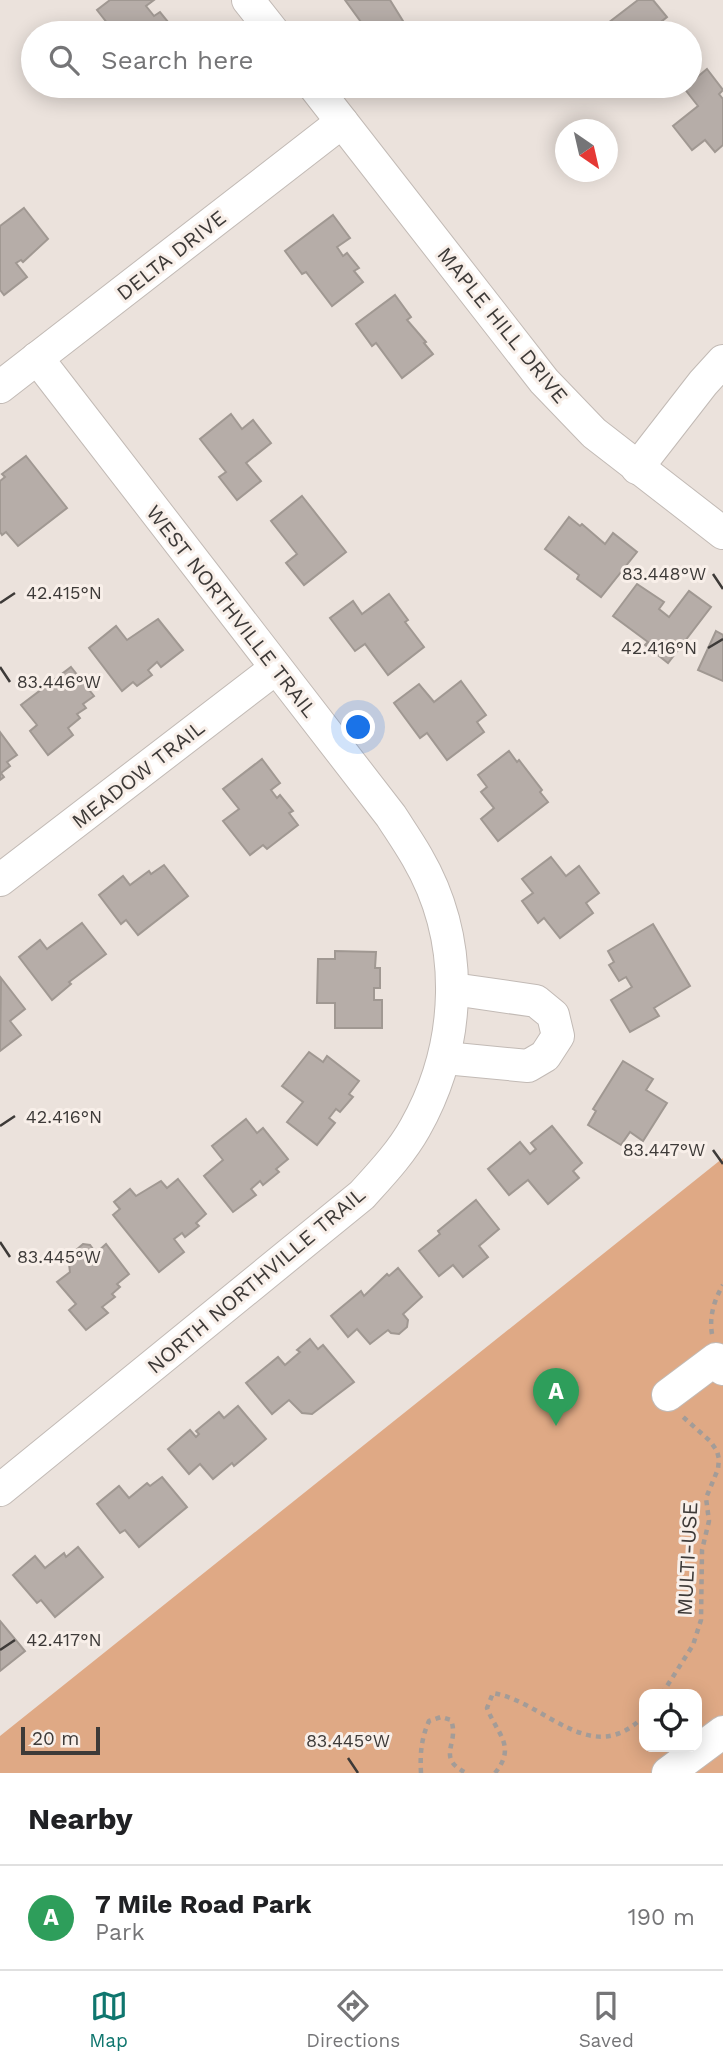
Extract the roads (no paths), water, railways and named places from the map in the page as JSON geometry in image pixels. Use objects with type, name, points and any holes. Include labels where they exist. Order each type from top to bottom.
[{"type":"street","points":[[248,0],[265,21]]},
{"type":"street","name":"MAPLE HILL DRIVE","points":[[323,98],[544,381],[594,433],[723,533]]},
{"type":"street","name":"DELTA DRIVE","points":[[0,387],[342,122]]},
{"type":"street","name":"WEST NORTHVILLE TRAIL","points":[[37,358],[391,816],[418,858],[443,922],[452,960],[451,1025]]},
{"type":"street","points":[[637,468],[723,361]]},
{"type":"street","name":"MEADOW TRAIL","points":[[0,880],[276,668]]},
{"type":"street","points":[[445,1058],[528,1066],[545,1056],[558,1036],[553,1015],[536,1001],[453,989]]},
{"type":"street","name":"NORTH NORTHVILLE TRAIL","points":[[0,1490],[362,1195],[393,1160],[432,1096],[445,1058],[451,1025]]},
{"type":"street","points":[[668,1395],[719,1364]]},
{"type":"street","points":[[667,1773],[723,1732]]},
{"type":"place","name":"7 Mile Road Park","points":[[556,1426]]}]
